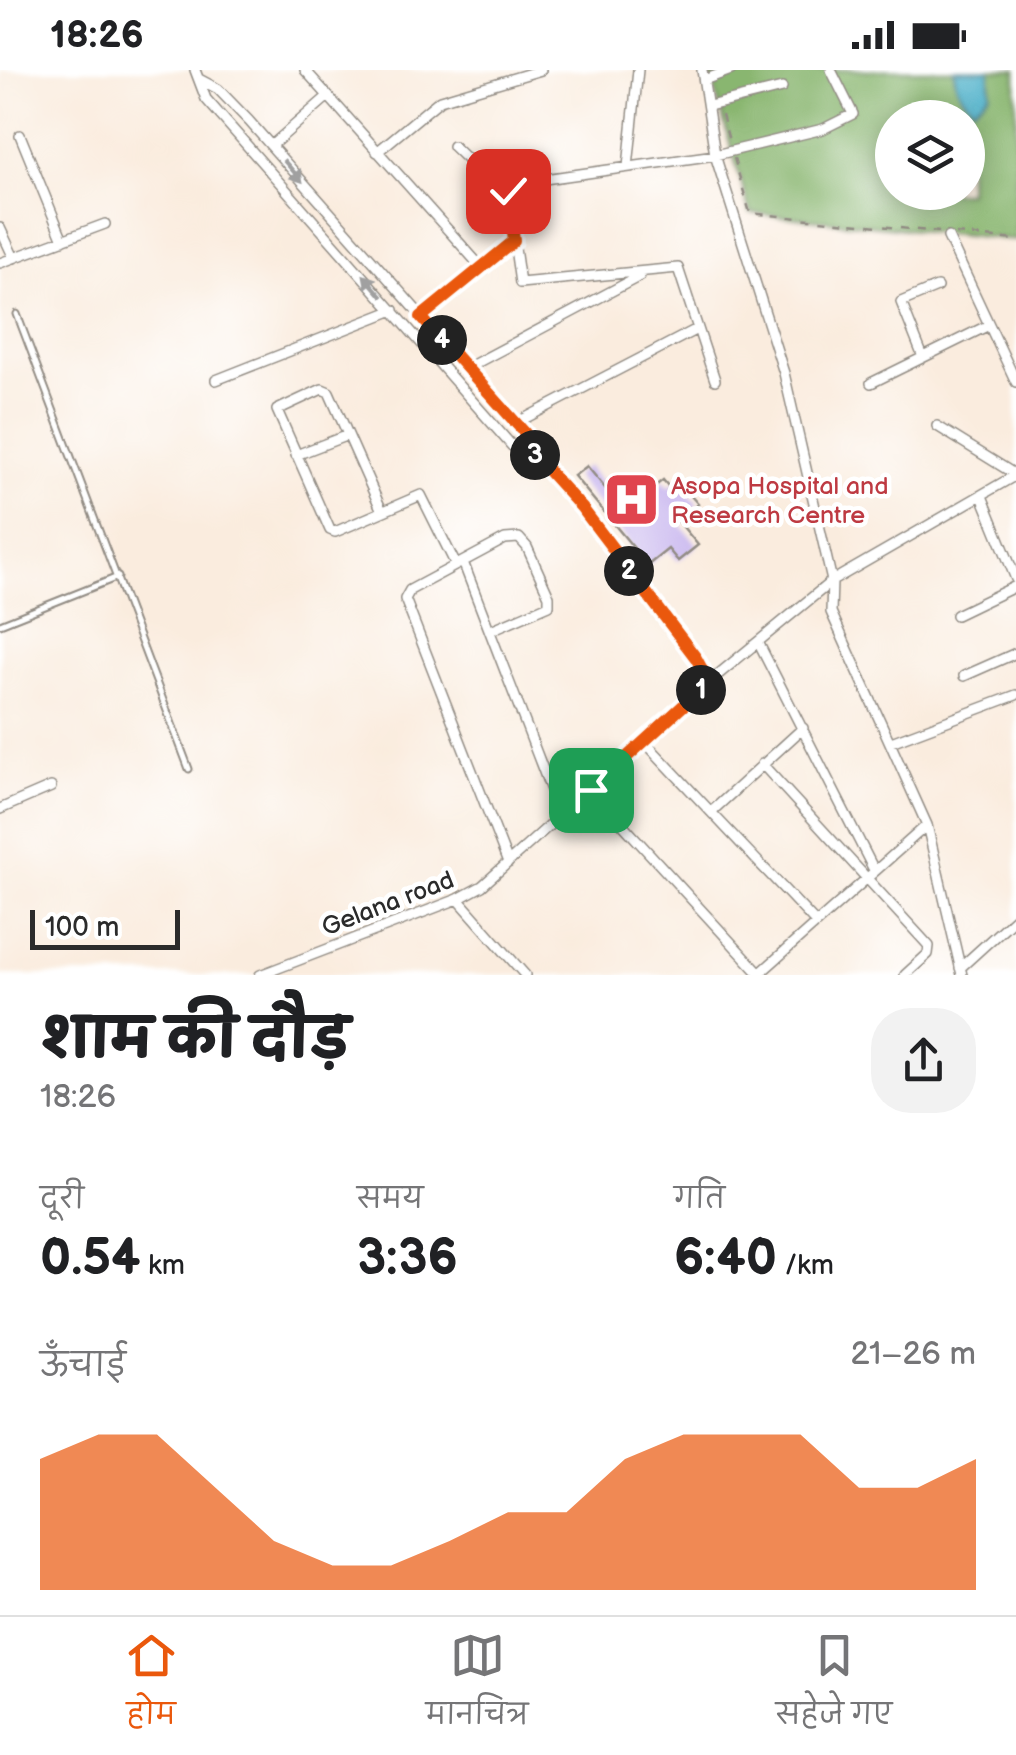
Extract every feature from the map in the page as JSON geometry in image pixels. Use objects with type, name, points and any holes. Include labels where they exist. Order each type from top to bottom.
[{"type":"street","points":[[305,70],[482,268]]},
{"type":"street","points":[[497,70],[500,84]]},
{"type":"street","points":[[378,152],[440,100],[542,70]]},
{"type":"street","points":[[628,167],[638,70]]},
{"type":"street","points":[[731,70],[703,75],[714,106],[715,156],[784,373],[832,581],[834,621],[928,825],[961,972]]},
{"type":"street","points":[[715,380],[678,268],[520,283],[508,191],[523,180],[715,156],[822,129],[850,117],[852,110],[830,70]]},
{"type":"street","points":[[197,75],[218,89],[249,121],[516,423],[532,444],[535,456]]},
{"type":"street","points":[[197,75],[206,99],[512,446],[535,456],[582,508],[696,658],[709,682]]},
{"type":"street","points":[[714,106],[782,88]]},
{"type":"street","points":[[271,146],[327,97]]},
{"type":"street","points":[[237,132],[249,121]]},
{"type":"street","points":[[20,135],[63,240]]},
{"type":"street","points":[[453,146],[507,198]]},
{"type":"street","points":[[0,263],[105,224]]},
{"type":"street","points":[[0,228],[14,258]]},
{"type":"street","points":[[948,237],[1016,382]]},
{"type":"street","points":[[421,317],[514,241]]},
{"type":"street","points":[[467,368],[646,272]]},
{"type":"street","points":[[924,357],[901,302],[937,287]]},
{"type":"street","points":[[216,380],[394,310]]},
{"type":"street","points":[[871,383],[989,325]]},
{"type":"street","points":[[516,423],[696,329]]},
{"type":"street","points":[[382,511],[330,392],[322,388],[277,410],[330,530],[336,532],[421,495],[460,563],[491,630],[561,816]]},
{"type":"street","name":"Gelana road","points":[[260,975],[458,899],[482,886],[709,682],[832,581],[1016,475],[937,426]]},
{"type":"street","points":[[296,455],[348,435]]},
{"type":"street","points":[[956,616],[1016,582],[982,496]]},
{"type":"street","points":[[491,630],[548,604],[549,596],[527,546],[519,538],[505,539],[410,590],[405,600],[508,863]]},
{"type":"street","points":[[758,642],[871,873]]},
{"type":"street","points":[[964,676],[1016,653]]},
{"type":"street","points":[[891,742],[1016,695]]},
{"type":"street","points":[[711,812],[803,728]]},
{"type":"street","points":[[644,740],[816,923]]},
{"type":"street","points":[[762,764],[871,873],[929,946],[928,954],[905,975]]},
{"type":"street","points":[[0,809],[51,787]]},
{"type":"street","points":[[591,790],[759,974],[928,825]]},
{"type":"street","points":[[458,899],[525,975]]},
{"type":"street","points":[[961,972],[1016,917]]},
{"type":"lane","points":[[17,314],[189,768]]},
{"type":"lane","points":[[0,624],[118,576]]},
{"type":"path","points":[[714,106],[730,142]]},
{"type":"path","points":[[735,160],[750,213],[1016,240]]},
{"type":"green space","points":[[709,70],[1016,70],[1016,240],[750,213]]},
{"type":"water","points":[[954,70],[990,70],[990,93],[983,100],[966,100]]},
{"type":"building","points":[[587,466],[614,499],[640,479],[649,491],[663,480],[669,487],[677,480],[698,504],[678,521],[698,545],[678,561],[668,549],[648,565],[574,476]]},
{"type":"place","name":"Asopa Hospital and Research Centre","points":[[632,500]]},
{"type":"route","points":[[508,191],[514,241],[421,317],[525,433],[535,456],[582,508],[696,658],[709,682],[591,790]]}]
